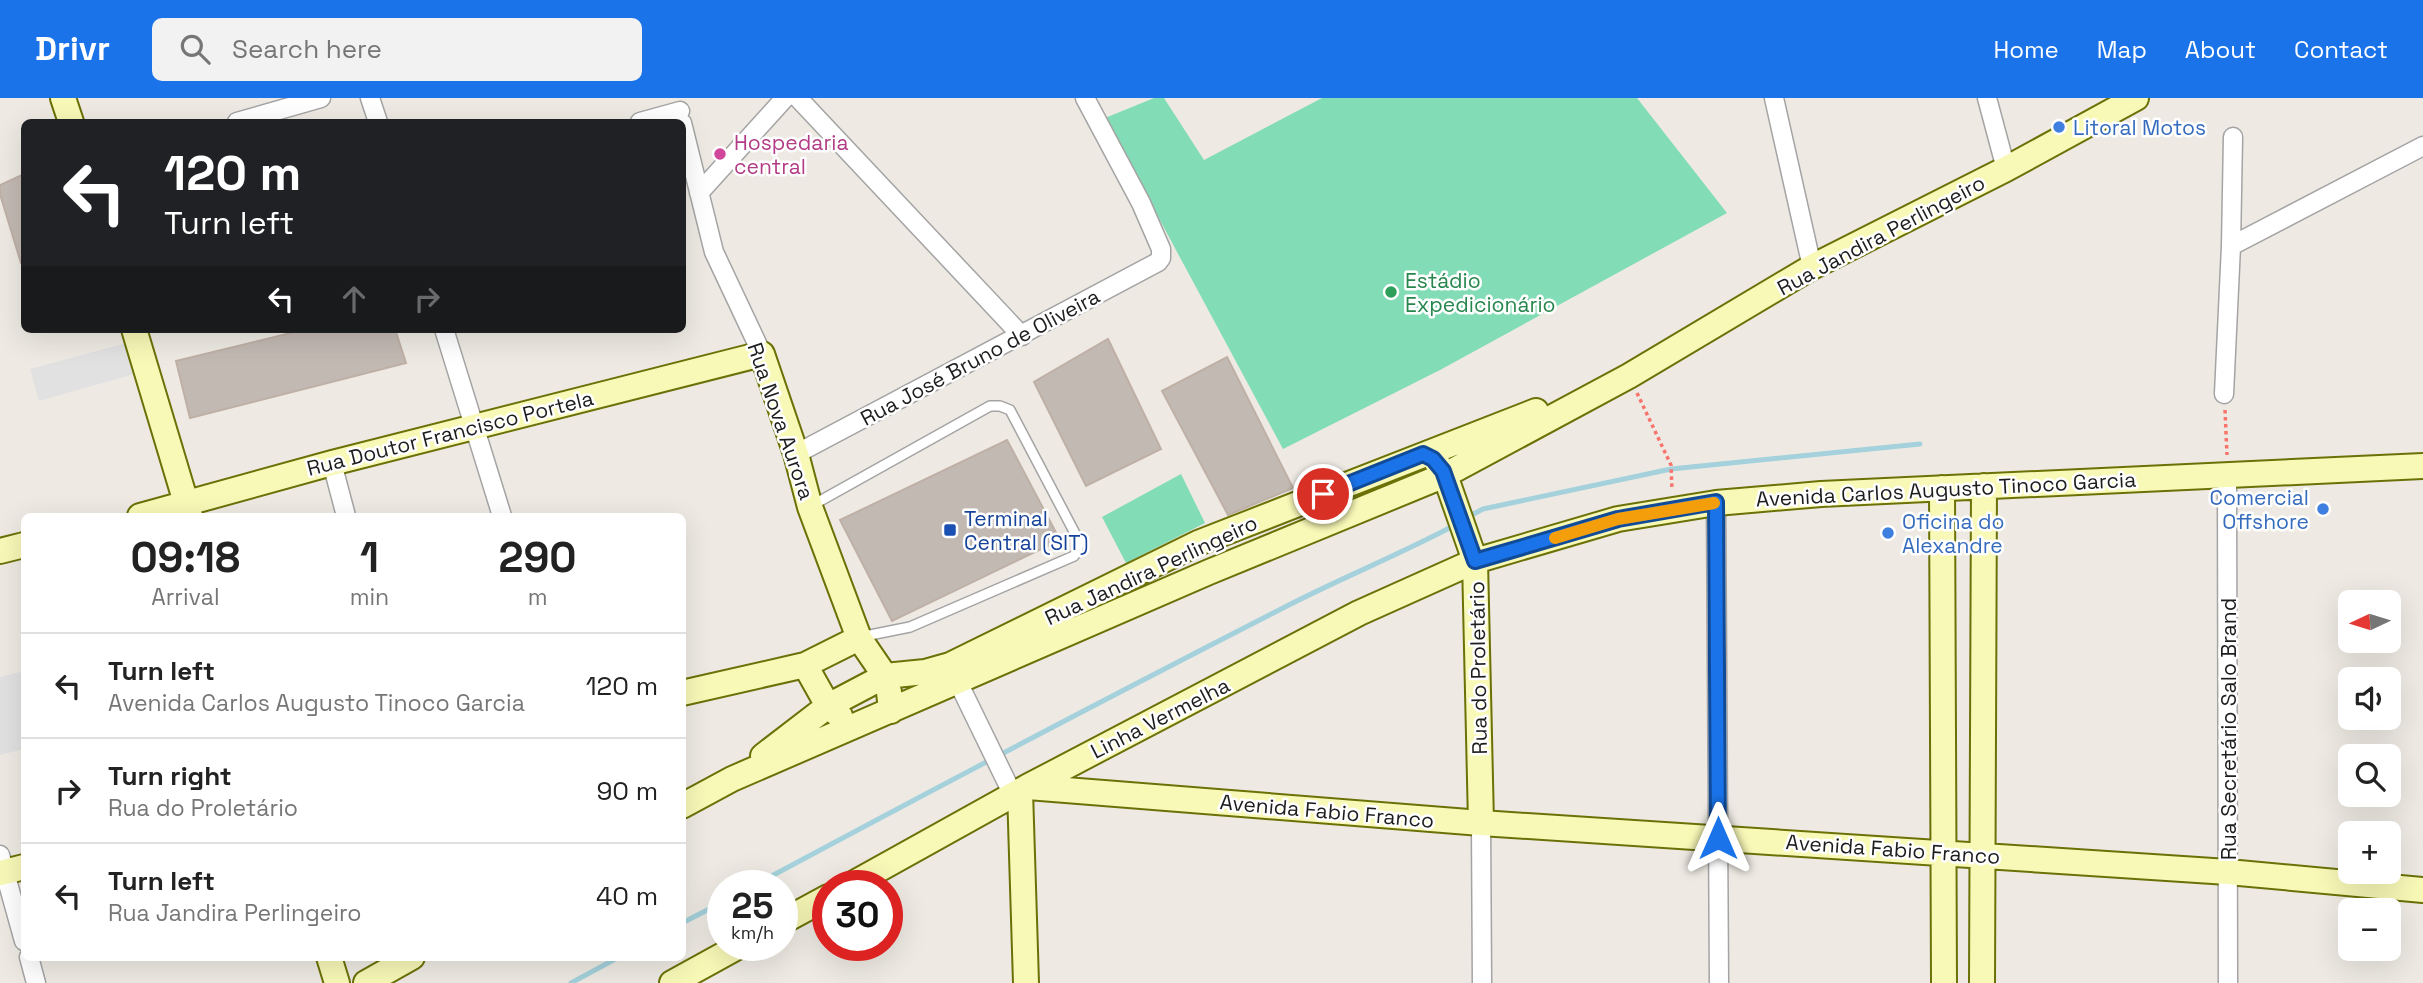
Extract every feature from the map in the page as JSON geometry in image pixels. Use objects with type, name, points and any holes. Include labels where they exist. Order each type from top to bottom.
[{"type":"main road","points":[[63,98],[70,119]]},
{"type":"main road","name":"Rua Jandira Perlingeiro","points":[[686,804],[732,779],[1209,572],[1445,475],[1629,376],[1812,267],[2006,169],[2136,98]]},
{"type":"main road","points":[[135,333],[188,510]]},
{"type":"main road","name":"Rua Doutor Francisco Portela","points":[[164,513],[188,510],[332,463],[762,354]]},
{"type":"main road","name":"Rua Nova Aurora","points":[[762,354],[796,454],[810,507],[859,638],[885,676]]},
{"type":"main road","name":"Rua Jandira Perlingeiro","points":[[732,779],[828,706],[885,676],[925,672],[964,659],[1198,543],[1629,376]]},
{"type":"main road","points":[[1423,454],[1433,459],[1445,475]]},
{"type":"main road","name":"Avenida Carlos Augusto Tinoco Garcia","points":[[1474,557],[1618,519],[1716,502],[1821,494],[2423,466]]},
{"type":"main road","name":"Rua do Proletário","points":[[1445,475],[1474,557],[1481,823]]},
{"type":"main road","points":[[1982,983],[1984,486]]},
{"type":"main road","points":[[1942,488],[1944,983]]},
{"type":"main road","points":[[1198,543],[1198,557],[1209,572]]},
{"type":"main road","points":[[0,551],[21,546]]},
{"type":"main road","name":"Linha Vermelha","points":[[878,870],[1020,791],[1359,613],[1474,557]]},
{"type":"main road","points":[[686,692],[805,666],[859,638]]},
{"type":"main road","points":[[805,666],[828,706],[852,728]]},
{"type":"main road","points":[[885,676],[891,711]]},
{"type":"main road","points":[[1091,792],[1086,772],[1094,753]]},
{"type":"main road","points":[[1020,791],[1026,983]]},
{"type":"main road","name":"Avenida Fabio Franco","points":[[1020,791],[1091,792],[1481,823],[2228,872],[2423,890]]},
{"type":"main road","points":[[329,961],[337,983]]},
{"type":"main road","points":[[366,983],[405,961]]},
{"type":"main road","points":[[672,983],[712,961]]},
{"type":"street","points":[[248,119],[321,98]]},
{"type":"street","points":[[370,98],[377,119]]},
{"type":"street","points":[[699,193],[785,98]]},
{"type":"street","points":[[798,98],[1022,336]]},
{"type":"street","points":[[1774,98],[1812,267]]},
{"type":"street","points":[[1987,98],[2006,169]]},
{"type":"street","name":"Rua José Bruno de Oliveira","points":[[796,454],[1158,262],[1161,249],[1092,100]]},
{"type":"street","points":[[655,119],[680,114]]},
{"type":"street","points":[[2224,394],[2233,137]]},
{"type":"street","name":"Rua Nova Aurora","points":[[686,139],[714,252],[762,354]]},
{"type":"street","points":[[2231,246],[2423,146]]},
{"type":"street","points":[[445,333],[501,513]]},
{"type":"street","points":[[332,463],[345,513]]},
{"type":"street","name":"Rua Secretário Salo Brand","points":[[2227,474],[2228,983]]},
{"type":"street","points":[[1716,502],[1718,983]]},
{"type":"street","points":[[958,682],[999,769],[1020,791]]},
{"type":"street","points":[[1481,823],[1482,983]]},
{"type":"street","points":[[7,867],[21,928]]},
{"type":"street","points":[[30,961],[36,983]]},
{"type":"lane","points":[[810,507],[990,406],[1000,406],[1010,410],[1079,541],[1074,556],[910,627],[859,638]]},
{"type":"path","points":[[1629,376],[1671,465],[1671,481]]},
{"type":"path","points":[[2224,394],[2227,474]]},
{"type":"green space","name":"Estádio Expedicionário","points":[[1154,98],[1164,98],[1204,160],[1322,98],[1637,98],[1727,213],[1440,370],[1283,449],[1105,118]]},
{"type":"green space","points":[[1181,474],[1205,523],[1126,563],[1102,517]]},
{"type":"shaded area","points":[[130,342],[138,373],[39,401],[30,369]]},
{"type":"shaded area","points":[[21,672],[21,750],[0,755],[0,677]]},
{"type":"building","points":[[21,175],[21,263],[0,194],[0,185]]},
{"type":"building","points":[[291,333],[396,333],[406,363],[190,418],[176,361]]},
{"type":"building","points":[[1108,339],[1161,449],[1086,486],[1034,382]]},
{"type":"building","points":[[1227,357],[1293,488],[1228,515],[1162,391]]},
{"type":"building","name":"Terminal Central (SIT)","points":[[1007,440],[1060,540],[892,621],[840,520]]},
{"type":"waterway","points":[[1468,517],[1483,509],[1671,469],[1920,444]]},
{"type":"waterway","points":[[783,870],[1218,641],[1457,524]]},
{"type":"waterway","points":[[686,921],[707,910]]},
{"type":"waterway","points":[[571,983],[612,961]]},
{"type":"slow traffic","points":[[1555,538],[1618,519],[1714,503]]},
{"type":"place","name":"Litoral Motos","points":[[2059,127]]},
{"type":"place","name":"Hospedaria central","points":[[720,154]]},
{"type":"place","name":"Estádio Expedicionário","points":[[1391,292]]},
{"type":"place","name":"Comercial Offshore","points":[[2323,509]]},
{"type":"place","name":"Terminal Central (SIT)","points":[[950,530]]},
{"type":"place","name":"Oficina do Alexandre","points":[[1888,533]]},
{"type":"route","points":[[1323,494],[1423,454],[1439,464],[1443,471],[1475,561],[1618,519],[1716,502],[1718,838]]}]
